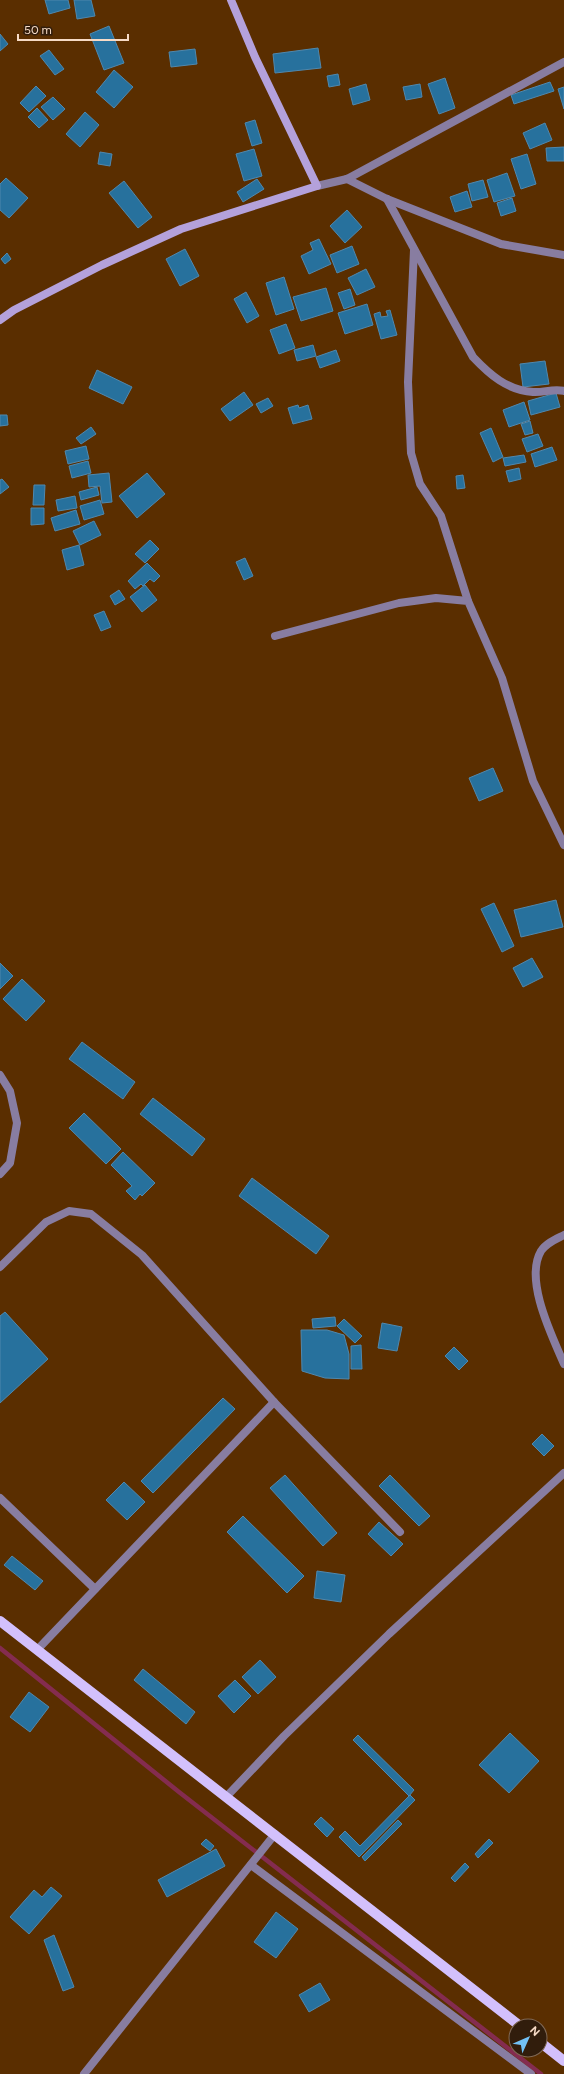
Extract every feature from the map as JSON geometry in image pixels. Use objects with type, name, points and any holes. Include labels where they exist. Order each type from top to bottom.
[{"type":"main road","points":[[0,1622],[275,1834],[510,2018]]},
{"type":"main road","points":[[548,2048],[564,2061]]},
{"type":"street","points":[[231,0],[255,58],[317,186]]},
{"type":"street","points":[[0,320],[14,310],[102,265],[181,229],[317,186],[347,179],[564,62]]},
{"type":"street","points":[[347,179],[386,200],[501,244],[564,255]]},
{"type":"street","points":[[386,200],[473,357],[491,377],[516,388],[533,392],[564,391]]},
{"type":"street","points":[[414,250],[408,382],[411,453],[420,484],[441,516],[468,601],[502,678],[533,781],[564,845]]},
{"type":"street","points":[[275,636],[399,603],[436,598],[468,601]]},
{"type":"street","points":[[0,1075],[10,1091],[17,1123],[10,1163],[0,1174]]},
{"type":"street","points":[[0,1267],[46,1222],[69,1211],[91,1214],[142,1255],[274,1402],[400,1532]]},
{"type":"street","points":[[564,1236],[552,1240],[542,1250],[536,1267],[537,1293],[564,1364]]},
{"type":"street","points":[[36,1650],[274,1402]]},
{"type":"street","points":[[226,1796],[389,1634],[564,1473]]},
{"type":"street","points":[[0,1498],[95,1589]]},
{"type":"street","points":[[84,2074],[275,1834]]},
{"type":"street","points":[[251,1865],[531,2074]]},
{"type":"building","points":[[45,0],[68,0],[70,8],[49,14]]},
{"type":"building","points":[[74,0],[91,0],[95,16],[77,19]]},
{"type":"building","points":[[109,26],[124,63],[104,70],[90,34]]},
{"type":"building","points":[[0,34],[8,44],[0,51]]},
{"type":"building","points":[[318,48],[321,68],[275,73],[273,54]]},
{"type":"building","points":[[195,49],[197,64],[171,67],[169,52]]},
{"type":"building","points":[[49,50],[64,69],[55,75],[40,56]]},
{"type":"building","points":[[114,70],[133,87],[114,108],[96,92]]},
{"type":"building","points":[[338,74],[340,85],[329,87],[327,76]]},
{"type":"building","points":[[445,78],[455,108],[439,114],[428,84]]},
{"type":"building","points":[[550,82],[554,91],[514,104],[511,95]]},
{"type":"building","points":[[366,84],[370,100],[353,105],[349,89]]},
{"type":"building","points":[[420,84],[422,97],[406,100],[403,87]]},
{"type":"building","points":[[36,86],[46,96],[29,112],[20,103]]},
{"type":"building","points":[[564,87],[564,109],[558,89]]},
{"type":"building","points":[[53,97],[65,109],[53,120],[41,107]]},
{"type":"building","points":[[37,108],[48,120],[39,128],[28,117]]},
{"type":"building","points":[[85,112],[99,125],[80,147],[66,134]]},
{"type":"building","points":[[255,120],[262,143],[252,146],[245,123]]},
{"type":"building","points":[[545,123],[552,140],[530,149],[523,133]]},
{"type":"building","points":[[564,147],[564,161],[547,161],[546,148]]},
{"type":"building","points":[[254,149],[262,176],[244,181],[236,154]]},
{"type":"building","points":[[100,152],[112,154],[110,166],[98,164]]},
{"type":"building","points":[[527,154],[536,184],[521,189],[511,159]]},
{"type":"building","points":[[507,173],[515,196],[494,202],[487,180]]},
{"type":"building","points":[[6,178],[28,198],[9,218],[0,210],[0,184]]},
{"type":"building","points":[[257,179],[264,189],[243,202],[237,192]]},
{"type":"building","points":[[483,180],[488,197],[472,201],[468,184]]},
{"type":"building","points":[[124,181],[152,217],[138,228],[109,193]]},
{"type":"building","points":[[467,191],[472,207],[455,212],[450,197]]},
{"type":"building","points":[[512,198],[516,211],[501,216],[497,203]]},
{"type":"building","points":[[347,210],[362,227],[345,243],[330,226]]},
{"type":"building","points":[[319,239],[331,264],[309,274],[301,256],[313,250],[310,243]]},
{"type":"building","points":[[352,246],[359,264],[337,273],[330,255]]},
{"type":"building","points":[[185,249],[199,276],[180,286],[166,259]]},
{"type":"building","points":[[7,253],[11,259],[5,264],[1,259]]},
{"type":"building","points":[[366,269],[375,287],[357,295],[348,278]]},
{"type":"building","points":[[284,277],[294,309],[276,315],[266,283]]},
{"type":"building","points":[[326,288],[333,311],[301,321],[293,297]]},
{"type":"building","points":[[350,289],[355,305],[344,309],[338,293]]},
{"type":"building","points":[[246,292],[259,316],[247,323],[234,299]]},
{"type":"building","points":[[367,304],[373,325],[345,334],[338,313]]},
{"type":"building","points":[[390,310],[397,335],[381,339],[374,314],[380,312],[381,317],[388,316],[386,311]]},
{"type":"building","points":[[286,324],[295,348],[279,354],[270,330]]},
{"type":"building","points":[[313,345],[316,356],[297,361],[294,350]]},
{"type":"building","points":[[336,350],[340,361],[320,368],[316,357]]},
{"type":"building","points":[[545,361],[549,384],[523,387],[520,364]]},
{"type":"building","points":[[97,370],[132,387],[123,404],[89,388]]},
{"type":"building","points":[[244,392],[253,405],[230,421],[221,409]]},
{"type":"building","points":[[556,393],[560,407],[531,415],[528,401]]},
{"type":"building","points":[[268,398],[273,406],[261,413],[256,404]]},
{"type":"building","points":[[524,402],[530,420],[509,427],[503,410]]},
{"type":"building","points":[[298,405],[299,408],[308,405],[312,419],[293,424],[288,408]]},
{"type":"building","points":[[0,415],[7,415],[8,425],[0,426]]},
{"type":"building","points":[[530,421],[533,433],[525,435],[521,424]]},
{"type":"building","points":[[91,427],[96,434],[81,444],[76,438]]},
{"type":"building","points":[[491,428],[503,457],[493,462],[480,433]]},
{"type":"building","points":[[538,434],[543,446],[527,452],[522,439]]},
{"type":"building","points":[[86,446],[89,459],[68,464],[65,451]]},
{"type":"building","points":[[552,447],[557,460],[535,467],[531,454]]},
{"type":"building","points":[[524,455],[526,462],[505,466],[503,458]]},
{"type":"building","points":[[88,461],[91,473],[72,478],[69,466]]},
{"type":"building","points":[[519,468],[521,479],[509,482],[506,471]]},
{"type":"building","points":[[109,473],[112,502],[102,503],[100,486],[89,487],[88,475]]},
{"type":"building","points":[[147,473],[165,494],[137,518],[119,496]]},
{"type":"building","points":[[463,475],[465,488],[457,489],[456,476]]},
{"type":"building","points":[[2,479],[9,487],[0,494],[0,480]]},
{"type":"building","points":[[34,485],[45,485],[44,505],[33,505]]},
{"type":"building","points":[[97,487],[99,495],[81,500],[79,492]]},
{"type":"building","points":[[75,496],[77,508],[58,511],[56,500]]},
{"type":"building","points":[[100,500],[104,514],[84,520],[80,506]]},
{"type":"building","points":[[31,508],[44,508],[44,524],[31,525]]},
{"type":"building","points":[[76,510],[80,524],[55,531],[51,518]]},
{"type":"building","points":[[94,521],[101,535],[80,545],[73,531]]},
{"type":"building","points":[[150,540],[159,549],[145,563],[135,554]]},
{"type":"building","points":[[79,545],[84,565],[67,570],[62,550]]},
{"type":"building","points":[[245,558],[253,576],[244,580],[236,562]]},
{"type":"building","points":[[147,563],[160,576],[154,582],[150,579],[143,586],[141,584],[135,589],[128,581]]},
{"type":"building","points":[[145,585],[157,600],[142,612],[130,597]]},
{"type":"building","points":[[119,590],[125,599],[115,605],[110,596]]},
{"type":"building","points":[[104,611],[111,627],[101,631],[94,615]]},
{"type":"building","points":[[493,768],[503,791],[479,801],[469,778]]},
{"type":"building","points":[[556,900],[563,927],[521,937],[514,910]]},
{"type":"building","points":[[494,903],[514,946],[502,952],[481,909]]},
{"type":"building","points":[[532,958],[543,977],[523,987],[513,968]]},
{"type":"building","points":[[0,963],[13,976],[0,989]]},
{"type":"building","points":[[22,979],[45,1001],[26,1021],[3,999]]},
{"type":"building","points":[[82,1042],[135,1082],[123,1099],[69,1059]]},
{"type":"building","points":[[153,1098],[205,1139],[192,1156],[140,1114]]},
{"type":"building","points":[[84,1113],[121,1149],[106,1164],[69,1128]]},
{"type":"building","points":[[123,1152],[155,1183],[142,1196],[140,1194],[135,1200],[126,1191],[132,1186],[111,1165]]},
{"type":"building","points":[[252,1178],[329,1236],[316,1254],[239,1196]]},
{"type":"building","points":[[5,1312],[48,1359],[0,1403],[0,1316]]},
{"type":"building","points":[[335,1317],[336,1326],[313,1328],[312,1319]]},
{"type":"building","points":[[344,1319],[362,1336],[355,1343],[337,1326]]},
{"type":"building","points":[[382,1323],[402,1327],[397,1351],[378,1348]]},
{"type":"building","points":[[301,1330],[327,1330],[344,1335],[349,1354],[349,1379],[325,1378],[302,1371]]},
{"type":"building","points":[[361,1345],[362,1369],[351,1369],[351,1346]]},
{"type":"building","points":[[454,1347],[468,1361],[459,1370],[445,1356]]},
{"type":"building","points":[[223,1398],[235,1409],[153,1493],[141,1481]]},
{"type":"building","points":[[542,1434],[554,1446],[544,1456],[532,1444]]},
{"type":"building","points":[[285,1475],[337,1533],[323,1546],[270,1488]]},
{"type":"building","points":[[390,1475],[430,1516],[419,1526],[379,1486]]},
{"type":"building","points":[[124,1482],[145,1502],[127,1520],[106,1500]]},
{"type":"building","points":[[243,1516],[304,1576],[287,1593],[227,1532]]},
{"type":"building","points":[[379,1522],[403,1544],[391,1556],[368,1534]]},
{"type":"building","points":[[12,1556],[43,1581],[35,1590],[4,1565]]},
{"type":"building","points":[[317,1571],[345,1575],[341,1602],[314,1598]]},
{"type":"building","points":[[260,1660],[276,1677],[258,1694],[242,1677]]},
{"type":"building","points":[[143,1669],[195,1712],[186,1724],[134,1680]]},
{"type":"building","points":[[235,1680],[251,1696],[234,1713],[218,1696]]},
{"type":"building","points":[[29,1692],[49,1707],[30,1732],[10,1717]]},
{"type":"building","points":[[510,1733],[539,1761],[509,1793],[479,1765]]},
{"type":"building","points":[[358,1735],[414,1790],[409,1796],[353,1740]]},
{"type":"building","points":[[410,1795],[415,1800],[359,1857],[339,1837],[345,1831],[360,1846]]},
{"type":"building","points":[[321,1817],[334,1829],[327,1837],[314,1824]]},
{"type":"building","points":[[398,1820],[402,1824],[365,1861],[362,1857]]},
{"type":"building","points":[[206,1839],[214,1846],[210,1851],[201,1844]]},
{"type":"building","points":[[489,1839],[493,1843],[478,1858],[475,1854]]},
{"type":"building","points":[[216,1849],[225,1866],[167,1897],[158,1880]]},
{"type":"building","points":[[465,1863],[469,1867],[455,1882],[451,1878]]},
{"type":"building","points":[[51,1887],[62,1896],[29,1934],[10,1917],[34,1890],[42,1897]]},
{"type":"building","points":[[276,1912],[298,1929],[276,1958],[254,1942]]},
{"type":"building","points":[[54,1935],[74,1987],[63,1991],[44,1940]]},
{"type":"building","points":[[320,1983],[330,2000],[309,2012],[299,1995]]},
{"type":"waterway","points":[[0,1648],[179,1792],[541,2074]]}]
